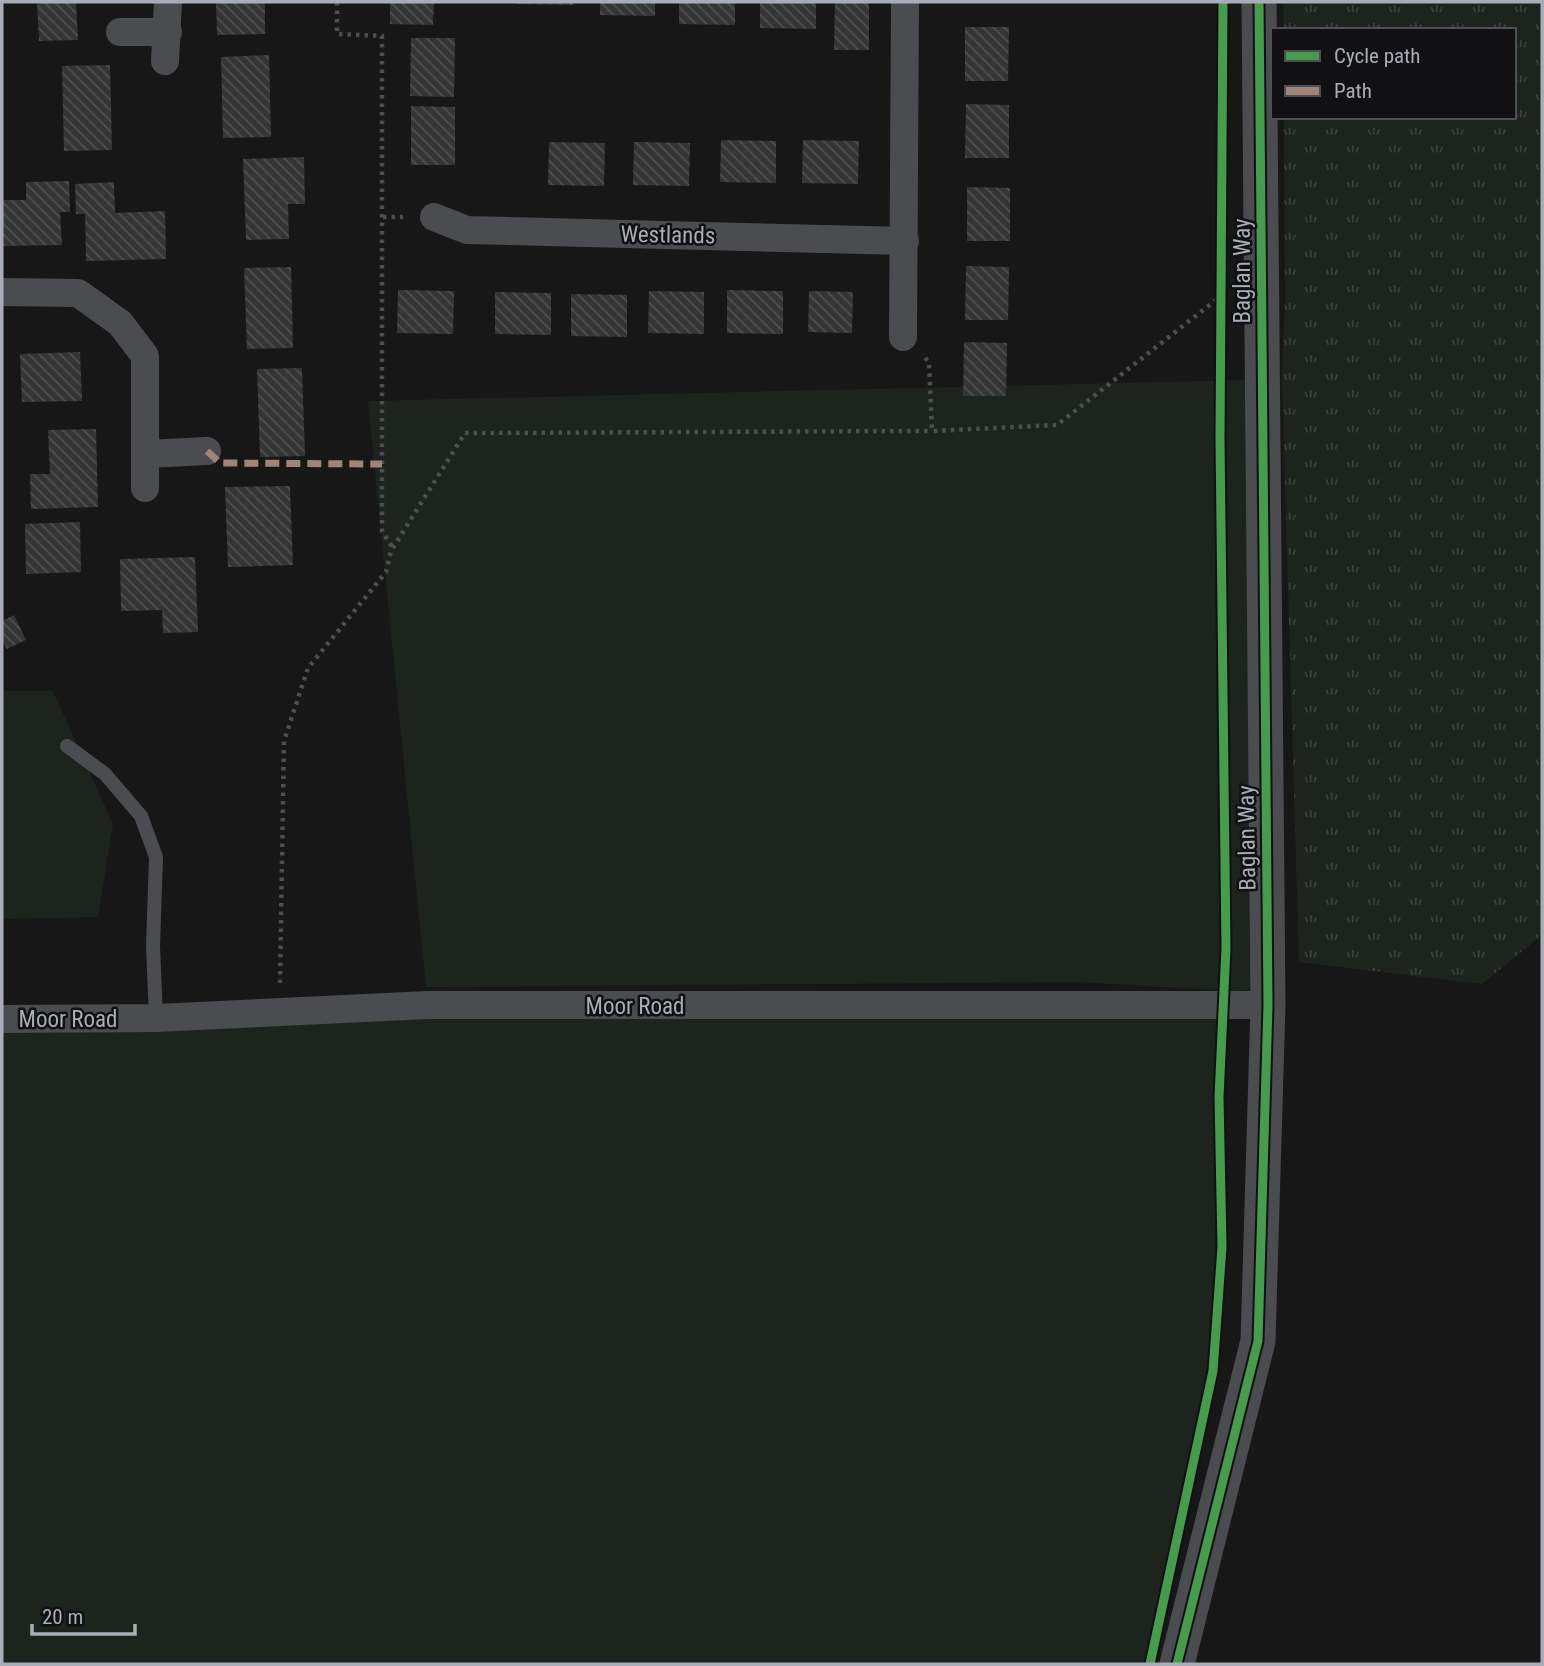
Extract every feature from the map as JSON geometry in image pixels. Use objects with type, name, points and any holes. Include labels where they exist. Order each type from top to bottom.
[{"type":"street","points":[[165,61],[167,2]]},
{"type":"street","points":[[903,337],[905,2]]},
{"type":"street","name":"Baglan Way","points":[[1177,1664],[1258,1341],[1268,1005],[1259,2]]},
{"type":"street","points":[[120,32],[168,32]]},
{"type":"street","name":"Westlands","points":[[434,217],[467,230],[905,241]]},
{"type":"street","points":[[2,292],[78,293],[120,323],[145,356],[145,488]]},
{"type":"street","points":[[146,454],[207,451]]},
{"type":"street","name":"Moor Road","points":[[2,1019],[156,1018],[428,1005],[1268,1005]]},
{"type":"lane","points":[[67,746],[105,774],[141,816],[156,857],[153,946],[156,1018]]},
{"type":"path","points":[[337,2],[337,34],[382,36],[382,531],[393,548]]},
{"type":"path","points":[[1221,283],[1221,309]]},
{"type":"path","points":[[280,986],[284,741],[308,668],[386,572],[393,548],[465,433],[932,431],[1057,425],[1221,296]]},
{"type":"path","points":[[903,337],[929,362],[932,431]]},
{"type":"green space","points":[[1283,2],[1542,2],[1542,935],[1482,984],[1299,962],[1282,379],[1285,301],[1284,119],[1516,119],[1516,28],[1284,28]]},
{"type":"green space","points":[[1247,380],[1256,989],[1238,991],[1075,982],[426,987],[368,401]]},
{"type":"green space","points":[[2,691],[53,691],[113,824],[98,917],[2,919]]},
{"type":"green space","points":[[1223,1005],[1219,1097],[1222,1247],[1213,1371],[1150,1664],[2,1664],[2,1019]]},
{"type":"building","points":[[37,2],[76,2],[78,40],[39,41]]},
{"type":"building","points":[[216,2],[265,2],[265,34],[217,35]]},
{"type":"building","points":[[390,2],[434,2],[433,25],[390,24]]},
{"type":"building","points":[[573,2],[573,5],[517,4]]},
{"type":"building","points":[[600,2],[655,2],[655,16],[600,15]]},
{"type":"building","points":[[679,2],[735,2],[735,25],[679,24]]},
{"type":"building","points":[[760,2],[816,2],[816,29],[760,28]]},
{"type":"building","points":[[835,2],[869,2],[869,50],[834,50]]},
{"type":"building","points":[[965,27],[1009,27],[1008,81],[965,81]]},
{"type":"building","points":[[411,38],[455,38],[454,97],[410,96]]},
{"type":"building","points":[[269,55],[271,137],[223,138],[221,57]]},
{"type":"building","points":[[110,65],[112,150],[64,151],[62,66]]},
{"type":"building","points":[[966,104],[1009,105],[1009,158],[965,158]]},
{"type":"building","points":[[411,106],[455,107],[455,165],[411,165]]},
{"type":"building","points":[[721,140],[776,141],[776,183],[720,182]]},
{"type":"building","points":[[803,140],[859,141],[858,184],[802,183]]},
{"type":"building","points":[[549,142],[605,143],[604,186],[548,185]]},
{"type":"building","points":[[634,142],[690,143],[689,186],[633,185]]},
{"type":"building","points":[[304,157],[305,204],[288,204],[289,239],[246,240],[243,159]]},
{"type":"building","points":[[69,181],[70,212],[60,212],[62,245],[2,246],[2,200],[26,200],[26,182]]},
{"type":"building","points":[[114,182],[115,213],[165,211],[166,259],[86,261],[85,214],[76,214],[75,184]]},
{"type":"building","points":[[967,187],[1010,188],[1010,241],[967,241]]},
{"type":"building","points":[[966,266],[1009,267],[1008,320],[965,320]]},
{"type":"building","points":[[291,267],[293,348],[247,349],[244,268]]},
{"type":"building","points":[[398,290],[454,291],[453,334],[397,333]]},
{"type":"building","points":[[727,290],[783,291],[783,334],[727,333]]},
{"type":"building","points":[[649,291],[704,292],[704,334],[648,333]]},
{"type":"building","points":[[809,291],[853,292],[852,333],[808,332]]},
{"type":"building","points":[[495,292],[551,293],[551,335],[495,334]]},
{"type":"building","points":[[571,294],[627,295],[627,337],[571,336]]},
{"type":"building","points":[[964,342],[1007,343],[1006,396],[963,396]]},
{"type":"building","points":[[80,352],[82,401],[22,402],[20,354]]},
{"type":"building","points":[[302,368],[305,456],[260,457],[257,369]]},
{"type":"building","points":[[96,429],[98,507],[31,509],[30,474],[50,474],[48,430]]},
{"type":"building","points":[[290,486],[293,565],[228,567],[225,487]]},
{"type":"building","points":[[80,522],[81,572],[26,574],[25,524]]},
{"type":"building","points":[[195,557],[198,632],[163,633],[162,610],[121,611],[120,559]]},
{"type":"building","points":[[14,615],[26,640],[7,649],[2,639],[2,621]]},
{"type":"marked path","points":[[207,451],[220,463],[382,464]]},
{"type":"cycle path","points":[[1150,1664],[1213,1371],[1222,1247],[1219,1097],[1226,948],[1220,439],[1223,2]]},
{"type":"cycle path","points":[[1177,1664],[1258,1341],[1268,1005],[1259,2]]}]
